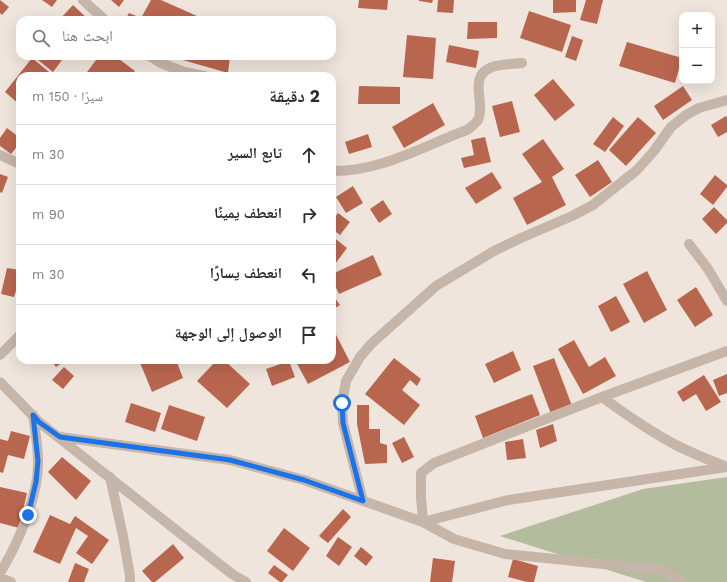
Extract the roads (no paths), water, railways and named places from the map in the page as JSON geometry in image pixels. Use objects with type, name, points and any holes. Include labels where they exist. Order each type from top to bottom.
[{"type":"street","points":[[82,0],[100,16]]},
{"type":"street","points":[[156,60],[184,72]]},
{"type":"street","points":[[336,171],[356,170],[375,166],[410,154],[467,130],[473,126],[478,119],[480,112],[478,85],[484,71],[498,65],[522,63]]},
{"type":"street","points":[[363,501],[343,423],[342,403],[346,381],[360,357],[371,344],[436,286],[494,251],[593,205],[637,170],[654,151],[671,127],[686,115],[699,108],[727,100]]},
{"type":"street","points":[[0,155],[16,162]]},
{"type":"street","points":[[689,244],[708,269],[727,301]]},
{"type":"street","points":[[0,356],[16,339]]},
{"type":"street","points":[[423,522],[420,473],[434,463],[602,397],[727,351]]},
{"type":"street","points":[[0,382],[39,422],[60,437],[232,574],[246,582]]},
{"type":"street","points":[[602,397],[625,414],[675,444],[701,457],[727,467]]},
{"type":"street","points":[[0,572],[9,559],[28,515],[36,482],[38,461],[33,415]]},
{"type":"street","points":[[60,437],[230,460],[304,480],[423,522],[454,538],[505,554],[662,570],[680,582]]},
{"type":"street","points":[[423,522],[508,500],[727,467]]},
{"type":"street","points":[[110,477],[123,536],[130,582]]},
{"type":"street","points":[[0,578],[11,582]]}]
